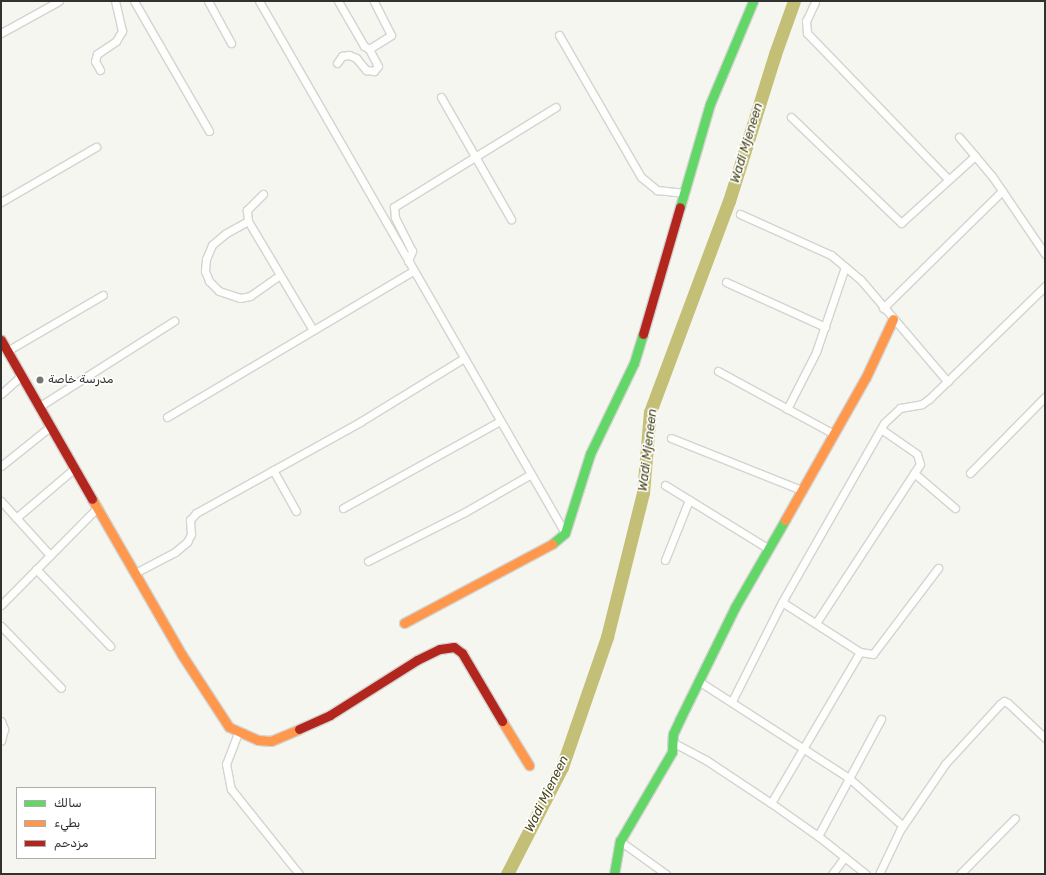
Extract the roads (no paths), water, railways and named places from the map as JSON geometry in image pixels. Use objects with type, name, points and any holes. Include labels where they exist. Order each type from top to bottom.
[{"type":"street","points":[[1,33],[59,1]]},
{"type":"street","points":[[100,70],[95,62],[97,54],[116,41],[122,31],[115,1]]},
{"type":"street","points":[[134,1],[209,131]]},
{"type":"street","points":[[208,1],[231,43]]},
{"type":"street","points":[[259,1],[407,261],[565,533]]},
{"type":"street","points":[[338,1],[364,46],[369,49],[378,66],[374,71],[366,70],[356,58],[349,55],[342,56],[338,63]]},
{"type":"street","points":[[369,49],[391,35],[374,1]]},
{"type":"street","points":[[404,623],[552,544],[565,533],[590,454],[634,363],[710,104],[753,1]]},
{"type":"street","points":[[815,2],[805,25],[807,33],[948,179]]},
{"type":"street","points":[[559,35],[641,177],[657,190],[685,193]]},
{"type":"street","points":[[441,97],[474,157],[512,219]]},
{"type":"street","points":[[407,261],[412,251],[394,217],[394,207],[556,106]]},
{"type":"street","points":[[791,117],[901,223],[975,156]]},
{"type":"street","points":[[959,137],[1002,191],[1045,254]]},
{"type":"street","points":[[1,202],[96,147]]},
{"type":"street","points":[[884,308],[1002,191]]},
{"type":"street","points":[[264,194],[247,210],[248,221],[279,276],[313,330]]},
{"type":"street","points":[[740,214],[831,255],[860,279],[948,382]]},
{"type":"street","points":[[248,221],[225,234],[212,245],[206,265],[209,281],[218,291],[240,298],[250,296],[279,276]]},
{"type":"street","points":[[787,408],[816,352],[845,267]]},
{"type":"street","points":[[167,417],[413,271]]},
{"type":"street","points":[[726,282],[825,326]]},
{"type":"street","points":[[732,702],[782,602],[881,429],[893,413],[900,408],[922,404],[948,382],[1045,286]]},
{"type":"street","points":[[7,351],[103,294]]},
{"type":"street","points":[[614,874],[620,841],[672,752],[674,734],[680,719],[700,682],[735,607],[866,377],[893,319]]},
{"type":"street","points":[[40,406],[174,321]]},
{"type":"street","points":[[1,340],[202,687],[223,719],[238,733],[265,741],[285,736],[330,715],[417,660],[440,649],[454,647],[462,653],[528,765]]},
{"type":"street","points":[[135,573],[175,552],[187,542],[190,534],[190,520],[196,513],[360,422],[464,358]]},
{"type":"street","points":[[718,371],[834,434]]},
{"type":"street","points":[[1,394],[21,376]]},
{"type":"street","points":[[970,473],[1045,397]]},
{"type":"street","points":[[343,508],[500,421]]},
{"type":"street","points":[[1,466],[51,426]]},
{"type":"street","points":[[816,623],[920,464],[917,454],[881,429]]},
{"type":"street","points":[[671,438],[802,490]]},
{"type":"street","points":[[16,518],[75,468]]},
{"type":"street","points":[[272,470],[296,511]]},
{"type":"street","points":[[914,473],[955,508]]},
{"type":"street","points":[[368,561],[465,512],[531,474]]},
{"type":"street","points":[[664,485],[768,550]]},
{"type":"street","points":[[665,560],[690,500]]},
{"type":"street","points":[[1,501],[50,555]]},
{"type":"street","points":[[1,605],[98,508]]},
{"type":"street","points":[[782,602],[866,655],[877,650],[938,568]]},
{"type":"street","points":[[36,569],[110,646]]},
{"type":"street","points":[[1,626],[62,688]]},
{"type":"street","points":[[771,803],[860,652]]},
{"type":"street","points":[[700,682],[849,778],[903,826]]},
{"type":"street","points":[[879,874],[903,826],[945,764],[1004,701],[1045,738]]},
{"type":"street","points":[[818,836],[880,719]]},
{"type":"street","points":[[1,721],[4,729],[1,741]]},
{"type":"street","points":[[238,733],[226,764],[232,789],[299,874]]},
{"type":"street","points":[[674,743],[706,760],[771,803],[818,836],[866,874]]},
{"type":"street","points":[[960,874],[1015,818]]},
{"type":"street","points":[[620,841],[666,874]]},
{"type":"street","points":[[832,874],[845,857]]},
{"type":"waterway","name":"Wadi Mjeneen","points":[[507,874],[562,767],[607,637],[643,493],[650,412],[729,201],[775,54],[794,1]]},
{"type":"place","name":"مدرسة خاصة","points":[[40,380]]}]
